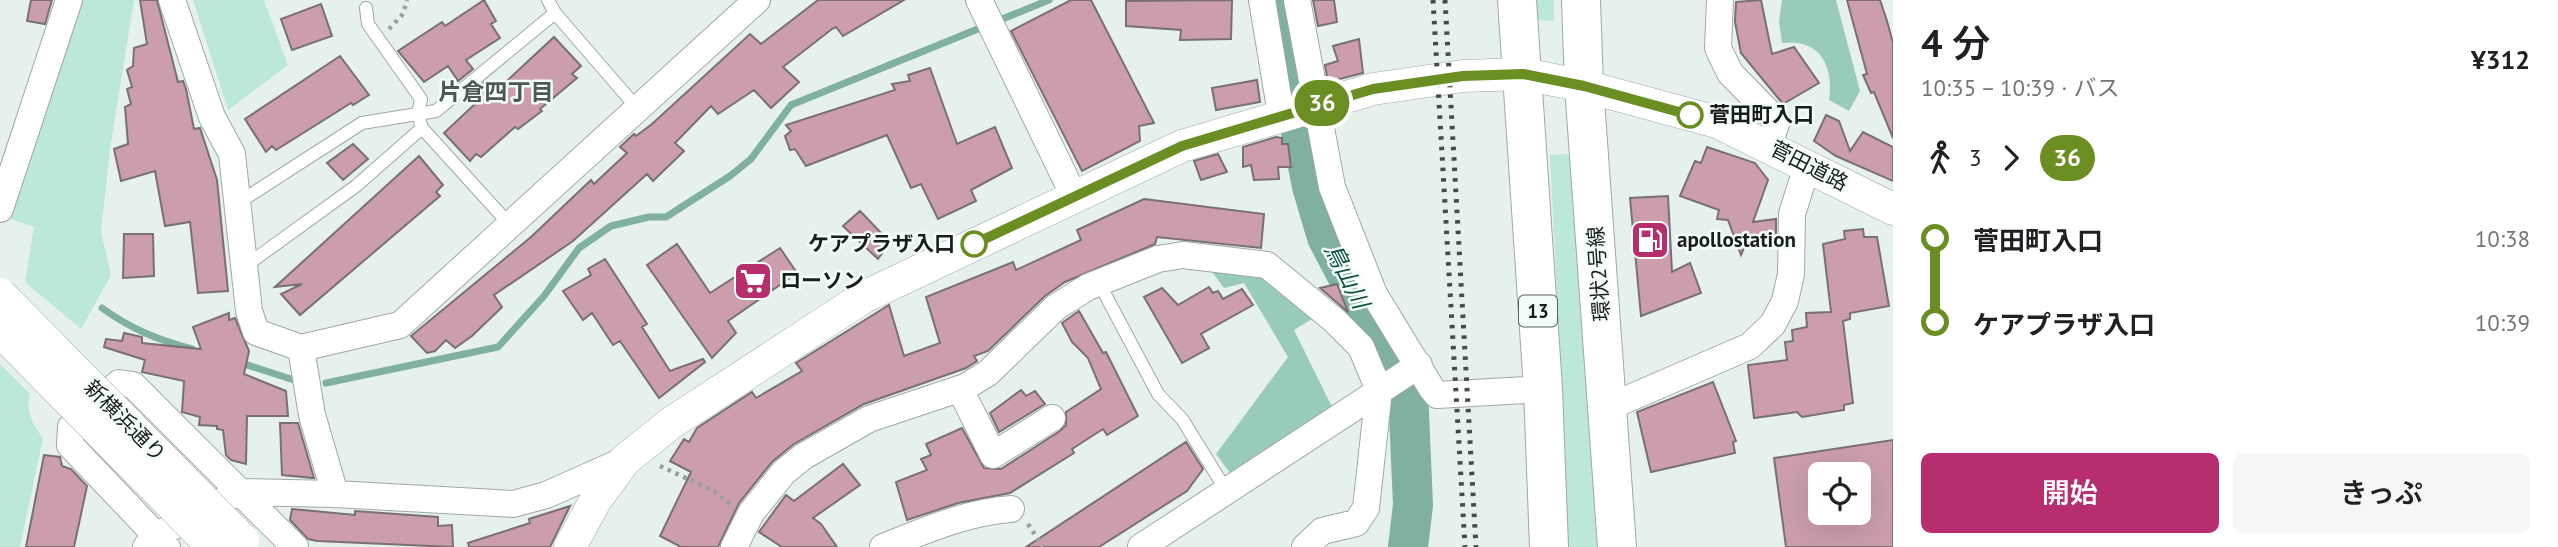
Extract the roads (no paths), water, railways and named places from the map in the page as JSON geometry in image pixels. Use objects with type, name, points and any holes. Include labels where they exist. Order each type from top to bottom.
[{"type":"main road","name":"13","points":[[1517,0],[1543,389],[1549,547]]},
{"type":"main road","name":"環状2号線","points":[[1581,0],[1584,86],[1618,547]]},
{"type":"street","points":[[0,209],[69,0]]},
{"type":"street","points":[[172,0],[212,117],[232,154],[248,311],[256,332],[301,348],[400,325],[757,0]]},
{"type":"street","points":[[1262,0],[1294,111],[1332,187],[1374,295],[1437,395],[1543,389]]},
{"type":"street","points":[[1294,111],[1297,0]]},
{"type":"street","points":[[1720,0],[1718,48],[1730,73],[1777,121],[1769,145]]},
{"type":"street","points":[[983,7],[1074,196]]},
{"type":"street","name":"菅田道路","points":[[570,547],[595,501],[625,460],[671,422],[864,296],[1182,146],[1294,111],[1386,87],[1463,76],[1523,74],[1584,86],[1717,122],[1769,145],[1893,209]]},
{"type":"street","points":[[1609,407],[1751,346],[1773,324],[1785,301],[1792,263],[1792,214],[1807,166]]},
{"type":"street","points":[[734,547],[751,513],[784,472],[804,456],[869,419],[960,388],[988,373],[1056,307],[1099,283],[1158,259],[1183,255],[1267,265],[1334,320],[1361,348],[1379,390],[1366,508],[1356,523],[1321,531],[1305,547]]},
{"type":"street","name":"新横浜通り","points":[[0,294],[246,544]]},
{"type":"street","name":"新横浜通り","points":[[0,331],[213,547]]},
{"type":"street","points":[[301,348],[312,415],[335,494]]},
{"type":"street","points":[[1141,547],[1419,365]]},
{"type":"street","points":[[295,547],[239,492],[133,385],[119,383],[71,426],[71,445],[151,544],[239,492],[335,494],[513,504],[546,495],[625,460]]},
{"type":"street","points":[[960,388],[993,455],[1052,418]]},
{"type":"street","points":[[883,547],[940,525],[991,510],[1020,517]]},
{"type":"lane","points":[[548,0],[555,13],[638,108]]},
{"type":"lane","points":[[366,8],[368,24],[421,99],[418,114],[422,128],[510,225]]},
{"type":"lane","points":[[237,203],[362,123],[436,111],[555,13]]},
{"type":"lane","points":[[244,267],[356,186],[422,128]]},
{"type":"lane","points":[[1099,283],[1158,394],[1182,419],[1226,490]]},
{"type":"waterway","points":[[326,383],[498,347],[544,296],[579,248],[611,226],[649,217],[666,217],[730,176],[751,159],[791,105],[1049,0]]},
{"type":"waterway","name":"鳥山川","points":[[1278,0],[1279,21],[1312,186],[1327,237],[1408,391],[1413,505],[1408,547]]},
{"type":"waterway","points":[[102,308],[145,333],[192,349]]},
{"type":"waterway","points":[[238,362],[297,381]]},
{"type":"railway","points":[[1433,0],[1465,547]]},
{"type":"railway","points":[[1445,0],[1476,547]]},
{"type":"place","name":"菅田町入口","points":[[1690,115]]},
{"type":"place","name":"apollostation","points":[[1650,240]]},
{"type":"place","name":"ケアプラザ入口","points":[[974,244]]},
{"type":"place","name":"ローソン","points":[[753,281]]},
{"type":"district","name":"片倉四丁目","points":[[496,92]]}]
